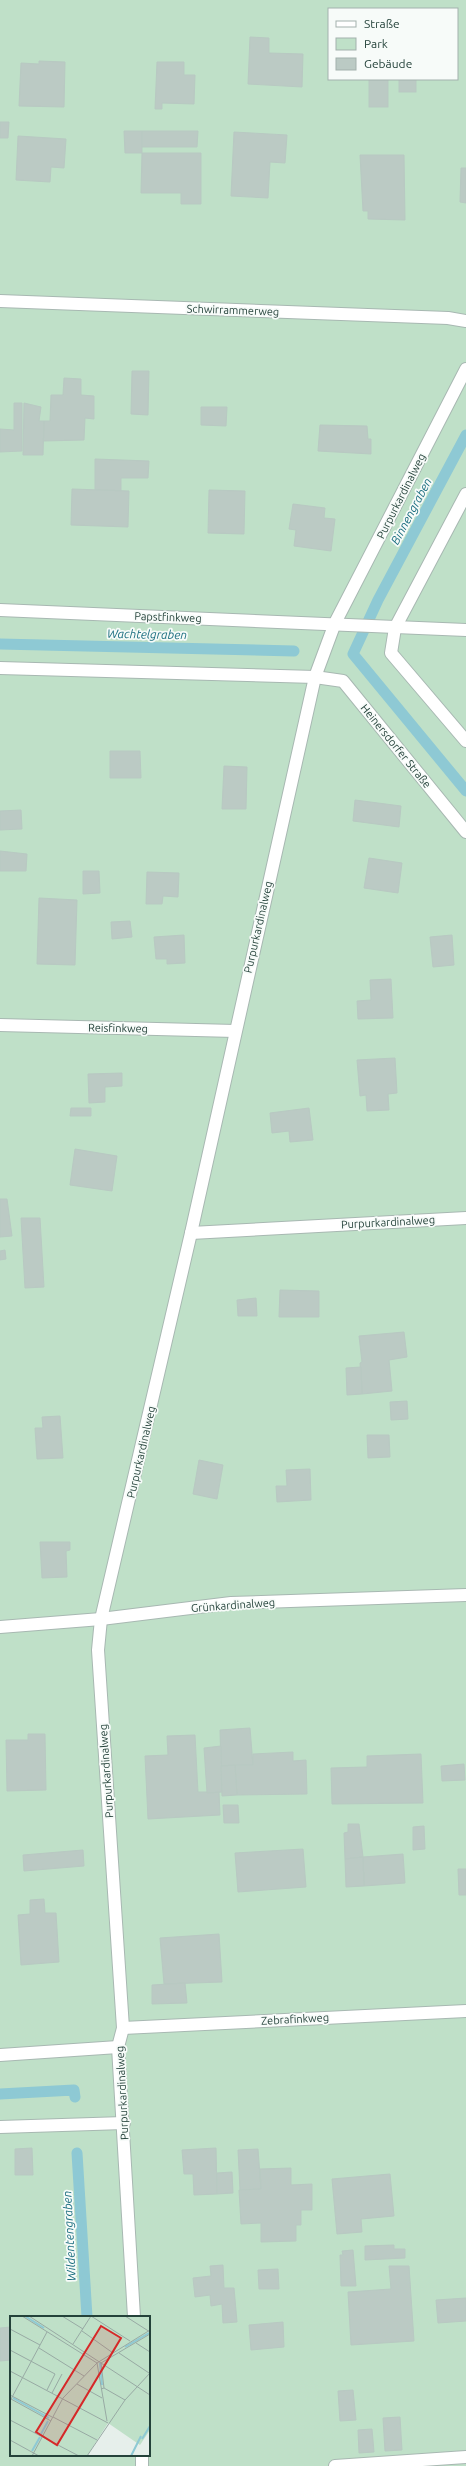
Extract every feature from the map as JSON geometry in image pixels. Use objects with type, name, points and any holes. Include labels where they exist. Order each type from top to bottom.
[{"type":"lane","name":"Schwirrammerweg","points":[[0,300],[448,318],[466,321]]},
{"type":"lane","name":"Purpurkardinalweg","points":[[134,2316],[124,2123],[118,2048],[124,2028],[98,1650],[101,1619],[190,1233],[315,677],[335,624],[466,369]]},
{"type":"lane","points":[[466,494],[395,628],[391,653],[466,741]]},
{"type":"lane","name":"Papstfinkweg","points":[[0,610],[335,624]]},
{"type":"lane","points":[[335,624],[395,628],[466,630]]},
{"type":"lane","points":[[0,668],[315,677]]},
{"type":"lane","name":"Heinersdorfer Straße","points":[[315,677],[343,681],[466,832]]},
{"type":"lane","name":"Reisfinkweg","points":[[0,1025],[235,1031]]},
{"type":"lane","name":"Purpurkardinalweg","points":[[190,1233],[466,1218]]},
{"type":"lane","name":"Grünkardinalweg","points":[[0,1627],[101,1619],[231,1603],[466,1595]]},
{"type":"lane","name":"Zebrafinkweg","points":[[124,2028],[466,2011]]},
{"type":"lane","points":[[0,2055],[118,2048]]},
{"type":"lane","points":[[0,2127],[124,2123]]},
{"type":"lane","points":[[335,2466],[466,2457]]},
{"type":"green space","points":[[0,0],[466,0],[466,2466],[0,2466]]},
{"type":"building","points":[[250,37],[269,38],[269,53],[303,54],[302,87],[248,84]]},
{"type":"building","points":[[39,61],[65,62],[64,107],[19,106],[21,63],[39,64]]},
{"type":"building","points":[[157,62],[184,62],[184,75],[195,75],[194,104],[162,103],[162,109],[155,109]]},
{"type":"building","points":[[369,80],[388,80],[388,107],[369,107]]},
{"type":"building","points":[[399,80],[416,80],[416,92],[399,92]]},
{"type":"building","points":[[0,122],[9,122],[8,138],[0,138]]},
{"type":"building","points":[[124,131],[142,131],[142,153],[125,153]]},
{"type":"building","points":[[142,131],[198,131],[197,147],[142,147]]},
{"type":"building","points":[[234,132],[287,135],[285,163],[270,162],[268,198],[231,196]]},
{"type":"building","points":[[18,136],[66,139],[64,168],[51,167],[50,182],[16,180]]},
{"type":"building","points":[[142,153],[201,153],[201,204],[181,204],[181,193],[141,193]]},
{"type":"building","points":[[360,155],[404,155],[405,220],[368,219],[368,211],[363,211]]},
{"type":"building","points":[[461,168],[466,168],[466,203],[460,202]]},
{"type":"building","points":[[132,371],[149,371],[148,415],[131,414]]},
{"type":"building","points":[[64,378],[81,379],[81,395],[94,396],[94,419],[85,418],[84,440],[43,441],[44,421],[50,421],[51,395],[63,395]]},
{"type":"building","points":[[14,403],[22,403],[22,451],[0,452],[0,429],[14,430]]},
{"type":"building","points":[[24,403],[41,407],[39,421],[44,421],[43,455],[23,455]]},
{"type":"building","points":[[201,407],[227,407],[226,426],[201,425]]},
{"type":"building","points":[[320,425],[367,426],[368,439],[371,439],[371,454],[318,451]]},
{"type":"building","points":[[95,459],[149,461],[148,478],[121,478],[121,491],[95,490]]},
{"type":"building","points":[[72,489],[129,491],[128,527],[71,525]]},
{"type":"building","points":[[209,490],[245,491],[244,534],[208,533]]},
{"type":"building","points":[[293,504],[325,508],[324,518],[335,519],[331,551],[294,546],[296,530],[289,529]]},
{"type":"building","points":[[110,751],[140,751],[141,778],[110,778]]},
{"type":"building","points":[[224,766],[247,767],[246,809],[222,809]]},
{"type":"building","points":[[355,800],[401,806],[399,827],[353,821]]},
{"type":"building","points":[[21,810],[22,829],[0,830],[0,811]]},
{"type":"building","points":[[0,851],[27,854],[26,871],[0,871]]},
{"type":"building","points":[[369,858],[402,863],[398,893],[364,888]]},
{"type":"building","points":[[83,871],[99,871],[100,893],[83,894]]},
{"type":"building","points":[[147,872],[179,873],[178,897],[163,896],[162,904],[146,904]]},
{"type":"building","points":[[39,898],[77,900],[75,965],[37,964]]},
{"type":"building","points":[[130,921],[132,937],[112,939],[111,922]]},
{"type":"building","points":[[184,935],[185,963],[167,964],[167,959],[156,959],[154,937]]},
{"type":"building","points":[[452,935],[454,965],[433,967],[430,937]]},
{"type":"building","points":[[391,979],[393,1018],[358,1019],[357,1001],[371,1000],[370,980]]},
{"type":"building","points":[[395,1058],[397,1093],[388,1094],[389,1110],[367,1111],[366,1095],[360,1096],[357,1060]]},
{"type":"building","points":[[122,1073],[122,1086],[105,1087],[105,1102],[89,1103],[88,1074]]},
{"type":"building","points":[[71,1108],[91,1108],[91,1116],[70,1116]]},
{"type":"building","points":[[309,1108],[313,1140],[290,1142],[289,1131],[272,1133],[270,1113]]},
{"type":"building","points":[[75,1149],[117,1156],[112,1191],[70,1185]]},
{"type":"building","points":[[0,1199],[7,1199],[12,1236],[0,1237]]},
{"type":"building","points":[[21,1218],[40,1218],[44,1287],[25,1288]]},
{"type":"building","points":[[5,1250],[6,1259],[0,1260],[0,1251]]},
{"type":"building","points":[[280,1290],[319,1291],[319,1317],[279,1317]]},
{"type":"building","points":[[256,1298],[257,1316],[238,1316],[237,1300]]},
{"type":"building","points":[[404,1332],[407,1357],[389,1360],[392,1391],[362,1394],[360,1363],[362,1362],[359,1336]]},
{"type":"building","points":[[361,1367],[362,1394],[347,1395],[346,1368]]},
{"type":"building","points":[[407,1401],[408,1419],[391,1420],[390,1402]]},
{"type":"building","points":[[60,1416],[63,1458],[37,1459],[35,1428],[43,1428],[42,1417]]},
{"type":"building","points":[[367,1435],[389,1435],[390,1457],[368,1458]]},
{"type":"building","points":[[199,1460],[223,1465],[217,1499],[193,1494]]},
{"type":"building","points":[[310,1469],[311,1500],[277,1502],[276,1486],[287,1486],[286,1470]]},
{"type":"building","points":[[40,1542],[70,1542],[70,1550],[66,1551],[67,1577],[42,1578]]},
{"type":"building","points":[[250,1728],[253,1765],[221,1766],[220,1730]]},
{"type":"building","points":[[28,1734],[45,1734],[46,1790],[7,1791],[6,1740],[28,1740]]},
{"type":"building","points":[[195,1735],[198,1792],[219,1792],[220,1815],[148,1819],[145,1756],[168,1755],[167,1736]]},
{"type":"building","points":[[221,1746],[222,1792],[207,1793],[204,1748]]},
{"type":"building","points":[[293,1752],[293,1761],[306,1760],[307,1794],[237,1795],[235,1765],[253,1765],[253,1754]]},
{"type":"building","points":[[421,1754],[423,1803],[332,1804],[331,1768],[367,1767],[367,1756]]},
{"type":"building","points":[[464,1764],[465,1780],[442,1781],[441,1766]]},
{"type":"building","points":[[235,1765],[237,1795],[222,1796],[221,1766]]},
{"type":"building","points":[[223,1805],[238,1805],[239,1823],[224,1823]]},
{"type":"building","points":[[348,1824],[359,1824],[363,1857],[345,1859],[344,1833],[348,1832]]},
{"type":"building","points":[[424,1826],[425,1849],[413,1850],[413,1827]]},
{"type":"building","points":[[303,1849],[306,1887],[238,1892],[235,1853]]},
{"type":"building","points":[[83,1850],[84,1866],[24,1871],[23,1855]]},
{"type":"building","points":[[403,1854],[405,1883],[364,1886],[363,1857]]},
{"type":"building","points":[[363,1857],[364,1886],[346,1887],[345,1859]]},
{"type":"building","points":[[458,1869],[466,1869],[466,1895],[459,1895]]},
{"type":"building","points":[[44,1899],[45,1913],[56,1913],[59,1962],[21,1965],[18,1915],[30,1914],[30,1900]]},
{"type":"building","points":[[219,1934],[222,1982],[164,1984],[160,1938]]},
{"type":"building","points":[[185,1983],[187,2003],[152,2004],[152,1985]]},
{"type":"building","points":[[32,2148],[33,2175],[15,2175],[15,2149]]},
{"type":"building","points":[[216,2148],[217,2194],[194,2195],[193,2174],[184,2174],[182,2150]]},
{"type":"building","points":[[258,2149],[261,2189],[240,2190],[238,2150]]},
{"type":"building","points":[[291,2168],[291,2185],[312,2184],[312,2210],[301,2210],[301,2225],[296,2225],[296,2241],[261,2242],[261,2223],[241,2224],[239,2190],[261,2189],[260,2169]]},
{"type":"building","points":[[232,2172],[233,2193],[217,2194],[217,2173]]},
{"type":"building","points":[[390,2174],[394,2216],[361,2219],[362,2232],[337,2234],[332,2179]]},
{"type":"building","points":[[394,2245],[394,2249],[405,2249],[405,2258],[365,2260],[365,2246]]},
{"type":"building","points":[[353,2250],[356,2286],[341,2286],[340,2255],[343,2255],[342,2251]]},
{"type":"building","points":[[223,2265],[224,2288],[234,2288],[237,2322],[223,2323],[222,2304],[211,2306],[210,2295],[195,2297],[193,2278],[211,2276],[210,2266]]},
{"type":"building","points":[[389,2266],[409,2266],[414,2341],[351,2345],[348,2292],[391,2289]]},
{"type":"building","points":[[278,2269],[279,2289],[259,2289],[258,2270]]},
{"type":"building","points":[[466,2298],[466,2321],[438,2323],[436,2300]]},
{"type":"building","points":[[283,2322],[284,2347],[251,2350],[249,2325]]},
{"type":"building","points":[[10,2327],[10,2360],[0,2361],[0,2328]]},
{"type":"building","points":[[353,2390],[356,2420],[340,2421],[338,2391]]},
{"type":"building","points":[[400,2417],[402,2450],[385,2451],[383,2418]]},
{"type":"building","points":[[372,2429],[374,2452],[359,2453],[358,2430]]},
{"type":"waterway","name":"Binnengraben","points":[[466,435],[378,600],[353,654],[466,791]]},
{"type":"waterway","name":"Wachtelgraben","points":[[0,644],[294,651]]},
{"type":"waterway","name":"Wildentengraben","points":[[0,2094],[74,2090],[75,2097]]},
{"type":"waterway","name":"Wildentengraben","points":[[77,2153],[87,2316]]}]
